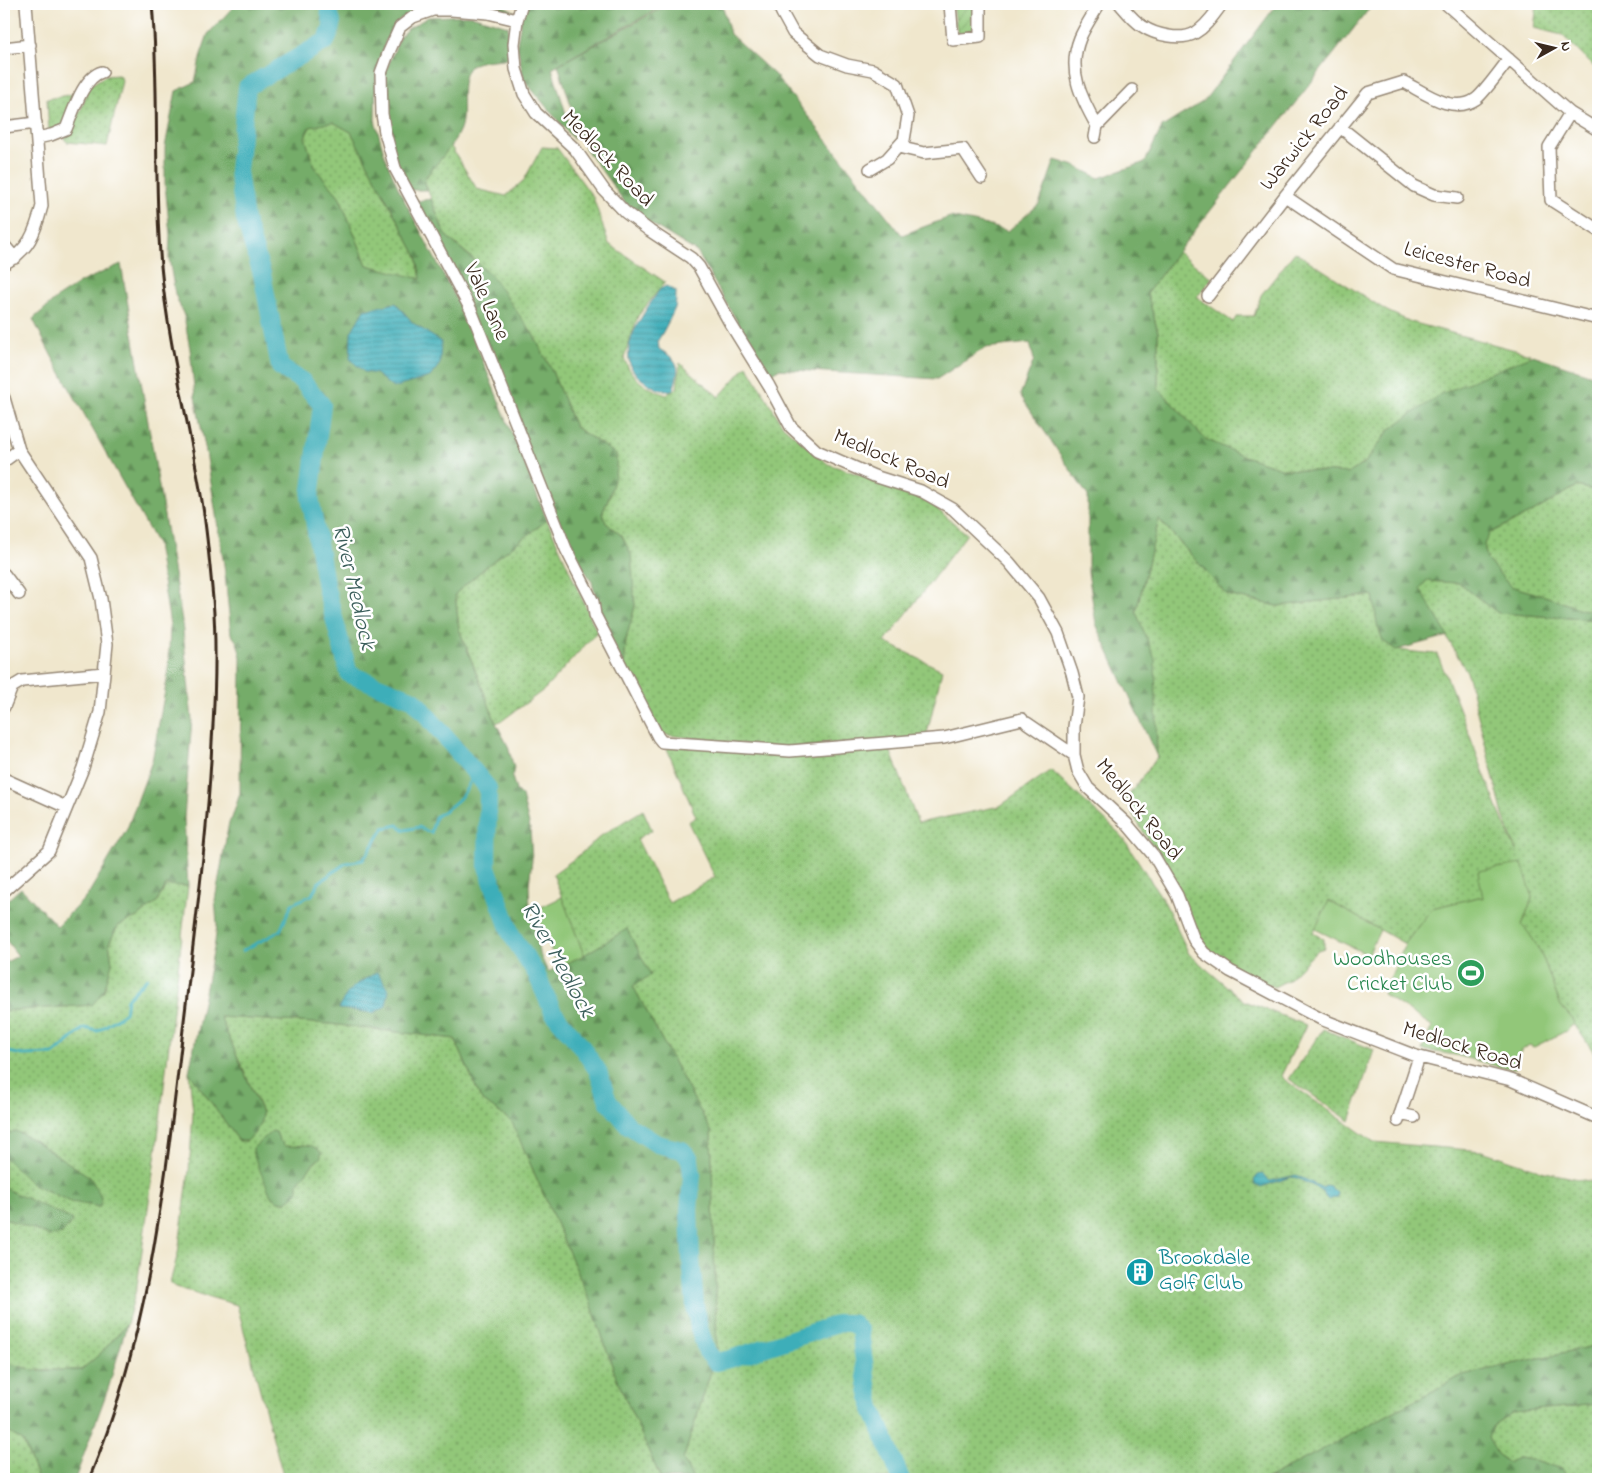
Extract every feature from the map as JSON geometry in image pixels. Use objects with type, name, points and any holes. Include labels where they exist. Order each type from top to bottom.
[{"type":"street","points":[[4,264],[16,258],[31,239],[42,206],[26,4]]},
{"type":"street","name":"Medlock Road","points":[[522,4],[516,20],[514,44],[516,69],[524,94],[536,113],[575,149],[604,190],[625,212],[691,258],[699,267],[791,427],[817,451],[874,476],[921,491],[953,509],[1009,562],[1039,598],[1058,633],[1078,697],[1074,727],[1074,755],[1078,771],[1088,788],[1127,824],[1154,856],[1177,895],[1194,940],[1204,954],[1230,971],[1321,1019],[1419,1057],[1511,1080],[1598,1118]]},
{"type":"street","points":[[778,4],[793,33],[820,55],[847,65],[873,70],[897,84],[908,116],[904,140],[887,159],[870,169]]},
{"type":"street","points":[[950,4],[953,40],[980,37],[980,4]]},
{"type":"street","points":[[1100,4],[1080,37],[1076,52],[1075,69],[1077,85],[1096,131],[1132,90]]},
{"type":"street","points":[[1120,4],[1142,26],[1160,34],[1184,37],[1194,34],[1204,27],[1222,4]]},
{"type":"street","points":[[1446,4],[1570,113],[1598,130]]},
{"type":"street","name":"Vale Lane","points":[[516,20],[467,10],[433,10],[413,18],[400,27],[381,73],[382,114],[385,132],[395,168],[471,310],[566,549],[593,602],[595,615],[658,737],[662,742],[790,751],[944,738],[1024,721],[1074,755]]},
{"type":"street","points":[[4,48],[30,45]]},
{"type":"street","name":"Warwick Road","points":[[1208,296],[1368,93],[1404,82],[1434,99],[1458,105],[1476,98],[1509,59]]},
{"type":"street","points":[[37,138],[66,129],[87,82],[96,74],[102,72]]},
{"type":"street","points":[[1570,113],[1549,147],[1551,200],[1598,230]]},
{"type":"street","points":[[4,127],[36,123]]},
{"type":"street","points":[[1340,127],[1414,186],[1434,195],[1456,198]]},
{"type":"street","points":[[898,147],[924,154],[963,149],[982,178]]},
{"type":"street","name":"Leicester Road","points":[[1285,196],[1392,269],[1598,319]]},
{"type":"street","points":[[4,245],[16,258]]},
{"type":"street","points":[[4,398],[19,450],[91,558],[102,599],[107,644],[100,712],[83,768],[49,851],[4,891]]},
{"type":"street","points":[[4,461],[19,450]]},
{"type":"street","points":[[4,574],[19,594]]},
{"type":"street","points":[[4,707],[12,687],[22,681],[104,673]]},
{"type":"street","points":[[4,779],[66,807]]},
{"type":"street","points":[[1414,1118],[1399,1118],[1419,1057]]},
{"type":"green space","points":[[236,4],[460,4],[423,7],[400,19],[386,40],[376,73],[375,120],[385,157],[400,192],[463,312],[547,520],[488,565],[455,594],[459,629],[496,723],[508,746],[514,768],[512,777],[516,790],[522,796],[530,828],[532,860],[529,885],[530,908],[539,952],[548,972],[584,955],[627,929],[651,975],[633,986],[711,1131],[717,1352],[683,1460],[693,1479],[661,1479],[616,1377],[591,1303],[512,1122],[481,1099],[455,1039],[330,1024],[220,1017],[262,1113],[258,1128],[247,1141],[239,1141],[189,1072],[215,942],[217,924],[215,900],[229,822],[240,793],[241,657],[237,642],[231,634],[224,565],[195,397],[190,349],[184,316],[175,294],[169,258],[170,235],[165,184],[165,147],[176,91],[195,82],[201,54],[208,34]],"holes":[[[333,122],[351,132],[417,257],[421,279],[367,265],[339,196],[314,167],[305,137],[310,127]],[[396,303],[413,323],[441,342],[393,388],[376,374]]]},
{"type":"green space","points":[[460,4],[500,4],[514,11]]},
{"type":"green space","points":[[528,4],[666,4],[552,68],[574,140],[524,80],[517,44],[522,14]]},
{"type":"green space","points":[[669,4],[722,4],[730,34],[776,76],[902,235],[950,217],[1008,231],[1039,204],[1055,160],[1075,166],[1099,178],[1145,162],[1162,127],[1204,101],[1277,4],[1373,4],[1147,293],[1158,332],[1158,388],[1205,439],[1244,456],[1284,469],[1349,473],[1364,464],[1390,429],[1441,394],[1533,355],[1598,377],[1598,491],[1577,486],[1533,512],[1490,533],[1484,544],[1487,560],[1510,586],[1580,609],[1598,612],[1598,620],[1498,613],[1459,583],[1426,581],[1420,589],[1448,636],[1396,650],[1383,641],[1377,624],[1373,595],[1278,606],[1227,595],[1159,519],[1136,612],[1155,659],[1157,757],[1096,624],[1088,572],[1088,496],[1020,395],[1034,360],[1030,343],[985,348],[937,379],[778,369],[769,377],[697,252],[632,212],[585,148],[558,65]]},
{"type":"green space","points":[[953,4],[977,4],[977,33],[958,38]]},
{"type":"green space","points":[[1537,4],[1598,4],[1598,71],[1562,35],[1534,28]]},
{"type":"green space","points":[[471,15],[508,26],[509,58],[477,63],[468,69],[463,84],[462,122],[457,136],[424,179],[427,190],[411,190],[396,160],[385,105],[385,73],[400,37],[406,30],[428,17]]},
{"type":"green space","points":[[118,75],[122,81],[107,146],[67,142],[64,139],[82,107],[89,86],[105,76]]},
{"type":"green space","points":[[78,93],[64,125],[49,132],[47,99]]},
{"type":"green space","points":[[333,122],[351,132],[417,257],[421,280],[367,265],[339,196],[314,167],[305,137],[310,127]]},
{"type":"green space","points":[[450,145],[477,189],[506,196],[524,180],[542,147],[557,148],[593,197],[609,244],[665,282],[638,316],[624,358],[640,382],[666,395],[677,388],[680,363],[719,397],[747,365],[783,426],[828,464],[920,495],[967,534],[885,642],[942,670],[926,738],[778,748],[659,734],[624,667],[626,639],[635,606],[622,536],[606,523],[602,514],[610,495],[616,454],[575,427],[551,369],[534,336],[477,262],[445,235],[424,180]]},
{"type":"green space","points":[[431,199],[445,235],[491,275],[534,336],[551,369],[575,427],[616,454],[615,477],[602,514],[606,523],[622,536],[631,554],[635,606],[626,639],[624,667],[601,619],[592,582],[573,551],[417,201]]},
{"type":"green space","points":[[1178,252],[1212,278],[1197,297],[1233,322],[1237,316],[1254,316],[1261,295],[1295,252],[1387,311],[1411,322],[1530,354],[1527,358],[1390,429],[1364,464],[1349,473],[1284,469],[1243,456],[1205,439],[1158,388],[1158,332],[1147,293]]},
{"type":"green space","points":[[121,264],[182,621],[192,720],[184,818],[188,886],[166,885],[157,902],[139,916],[118,926],[109,943],[112,963],[104,991],[92,1005],[4,1011],[4,963],[18,956],[4,937],[4,903],[21,888],[57,926],[87,896],[127,829],[152,761],[168,674],[170,625],[157,544],[51,355],[33,319],[58,297],[81,282]]},
{"type":"green space","points":[[1577,486],[1598,491],[1598,612],[1580,609],[1510,586],[1487,560],[1484,544],[1489,533],[1533,512]]},
{"type":"green space","points":[[1159,519],[1227,595],[1278,606],[1373,595],[1379,628],[1387,644],[1405,651],[1437,654],[1517,853],[1503,815],[1467,672],[1419,589],[1426,581],[1459,583],[1498,613],[1598,620],[1598,1058],[1560,1005],[1540,952],[1522,925],[1532,898],[1522,864],[1483,898],[1479,897],[1432,908],[1405,944],[1329,901],[1313,933],[1324,939],[1324,948],[1318,950],[1288,980],[1274,987],[1227,965],[1205,945],[1191,922],[1167,871],[1137,822],[1126,799],[1157,757],[1136,612]]},
{"type":"green space","points":[[547,520],[597,632],[545,689],[503,720],[496,723],[459,629],[455,594],[488,565]]},
{"type":"green space","name":"Brookdale Golf Club","points":[[666,746],[889,747],[918,823],[1000,806],[1051,770],[1122,836],[1165,903],[1189,954],[1244,1001],[1306,1025],[1281,1076],[1285,1080],[1374,1142],[1482,1151],[1545,1172],[1598,1183],[1598,1345],[1463,1375],[1267,1479],[693,1479],[683,1460],[717,1352],[711,1131],[633,986],[627,929],[584,955],[553,874],[602,835],[643,810],[652,830],[637,839],[669,903],[715,877],[688,822],[696,817]]},
{"type":"green space","name":"Woodhouses Cricket Club","points":[[1522,864],[1532,898],[1522,925],[1535,942],[1559,1002],[1574,1024],[1566,1031],[1534,1047],[1529,1045],[1518,1054],[1516,1068],[1500,1067],[1455,1055],[1422,1050],[1432,1026],[1383,994],[1405,944],[1432,908],[1479,897],[1483,898],[1478,871]]},
{"type":"green space","points":[[166,885],[188,886],[157,1145],[137,1286],[127,1324],[101,1353],[81,1370],[33,1370],[4,1362],[4,1011],[92,1005],[112,963],[109,943],[118,926],[139,916],[157,902]]},
{"type":"green space","points":[[562,897],[584,955],[558,967],[535,910]]},
{"type":"green space","points":[[1329,901],[1380,930],[1368,955],[1315,929]]},
{"type":"green space","points":[[220,1017],[330,1024],[455,1039],[481,1099],[512,1122],[591,1303],[616,1377],[661,1479],[284,1479],[237,1305],[175,1287],[170,1283],[178,1253],[189,1171],[193,1113],[189,1072],[239,1141],[247,1141],[253,1135],[258,1128],[262,1112]],"holes":[[[276,1132],[279,1140],[285,1146],[304,1145],[321,1157],[301,1179],[293,1197]]]},
{"type":"green space","points":[[1323,1029],[1374,1050],[1350,1121],[1289,1079]]},
{"type":"green space","points":[[16,1131],[35,1141],[90,1177],[101,1196],[100,1207],[71,1202],[31,1183],[4,1157],[4,1135]]},
{"type":"green space","points":[[272,1131],[276,1132],[279,1140],[285,1146],[308,1145],[317,1148],[321,1152],[321,1157],[298,1183],[298,1191],[286,1202],[278,1201],[271,1196],[253,1154],[253,1148]]},
{"type":"green space","points":[[4,1188],[73,1220],[62,1234],[50,1236],[4,1218]]},
{"type":"green space","points":[[127,1324],[109,1386],[75,1479],[38,1479],[23,1441],[8,1432],[4,1433],[4,1362],[33,1370],[81,1370],[101,1353]]},
{"type":"green space","points":[[1598,1345],[1598,1404],[1513,1412],[1493,1426],[1488,1438],[1497,1454],[1507,1462],[1519,1458],[1537,1461],[1561,1469],[1568,1479],[1267,1479],[1463,1375]]},
{"type":"green space","points":[[1598,1404],[1598,1479],[1568,1479],[1561,1469],[1537,1461],[1519,1458],[1507,1462],[1497,1454],[1488,1438],[1493,1426],[1513,1412]]},
{"type":"green space","points":[[8,1432],[23,1441],[38,1479],[4,1479],[4,1433]]},
{"type":"water","points":[[666,286],[676,291],[676,302],[675,308],[658,340],[659,349],[671,357],[677,365],[678,370],[673,390],[657,389],[644,381],[634,371],[629,360],[632,335],[638,323],[660,289]]},
{"type":"water","points":[[396,303],[413,323],[441,342],[440,364],[430,377],[393,388],[376,374],[364,372],[350,359],[351,332],[364,310]]},
{"type":"water","points":[[377,972],[389,990],[386,1006],[374,1013],[339,1009],[350,991]]},
{"type":"water","points":[[1262,1174],[1270,1181],[1296,1175],[1323,1188],[1325,1185],[1330,1186],[1337,1193],[1337,1197],[1329,1200],[1325,1197],[1323,1191],[1291,1177],[1261,1187],[1255,1184],[1254,1180],[1258,1175]]},
{"type":"waterway","name":"River Medlock","points":[[328,4],[332,28],[326,41],[247,87],[238,171],[245,219],[262,274],[280,367],[302,381],[322,405],[310,497],[326,588],[349,674],[414,700],[488,788],[487,867],[511,934],[536,973],[553,1012],[581,1046],[598,1071],[608,1101],[628,1125],[657,1144],[682,1150],[690,1159],[692,1175],[689,1210],[695,1305],[699,1328],[707,1352],[716,1362],[841,1323],[852,1323],[860,1331],[872,1407],[901,1479]]},
{"type":"waterway","points":[[242,951],[280,931],[292,904],[312,895],[318,883],[346,863],[363,860],[384,828],[398,825],[405,830],[419,827],[431,833],[435,817],[460,798],[468,787],[474,772]]},
{"type":"waterway","points":[[4,1054],[9,1052],[23,1055],[54,1054],[84,1028],[98,1031],[125,1013],[127,999],[147,978]]},
{"type":"railway","points":[[89,1479],[111,1421],[129,1362],[155,1241],[172,1119],[198,901],[208,806],[214,707],[214,617],[207,534],[196,466],[168,324],[161,266],[157,201],[156,69],[152,4]]},
{"type":"place","name":"Woodhouses Cricket Club","points":[[1471,973]]},
{"type":"place","name":"Brookdale Golf Club","points":[[1140,1272]]}]
